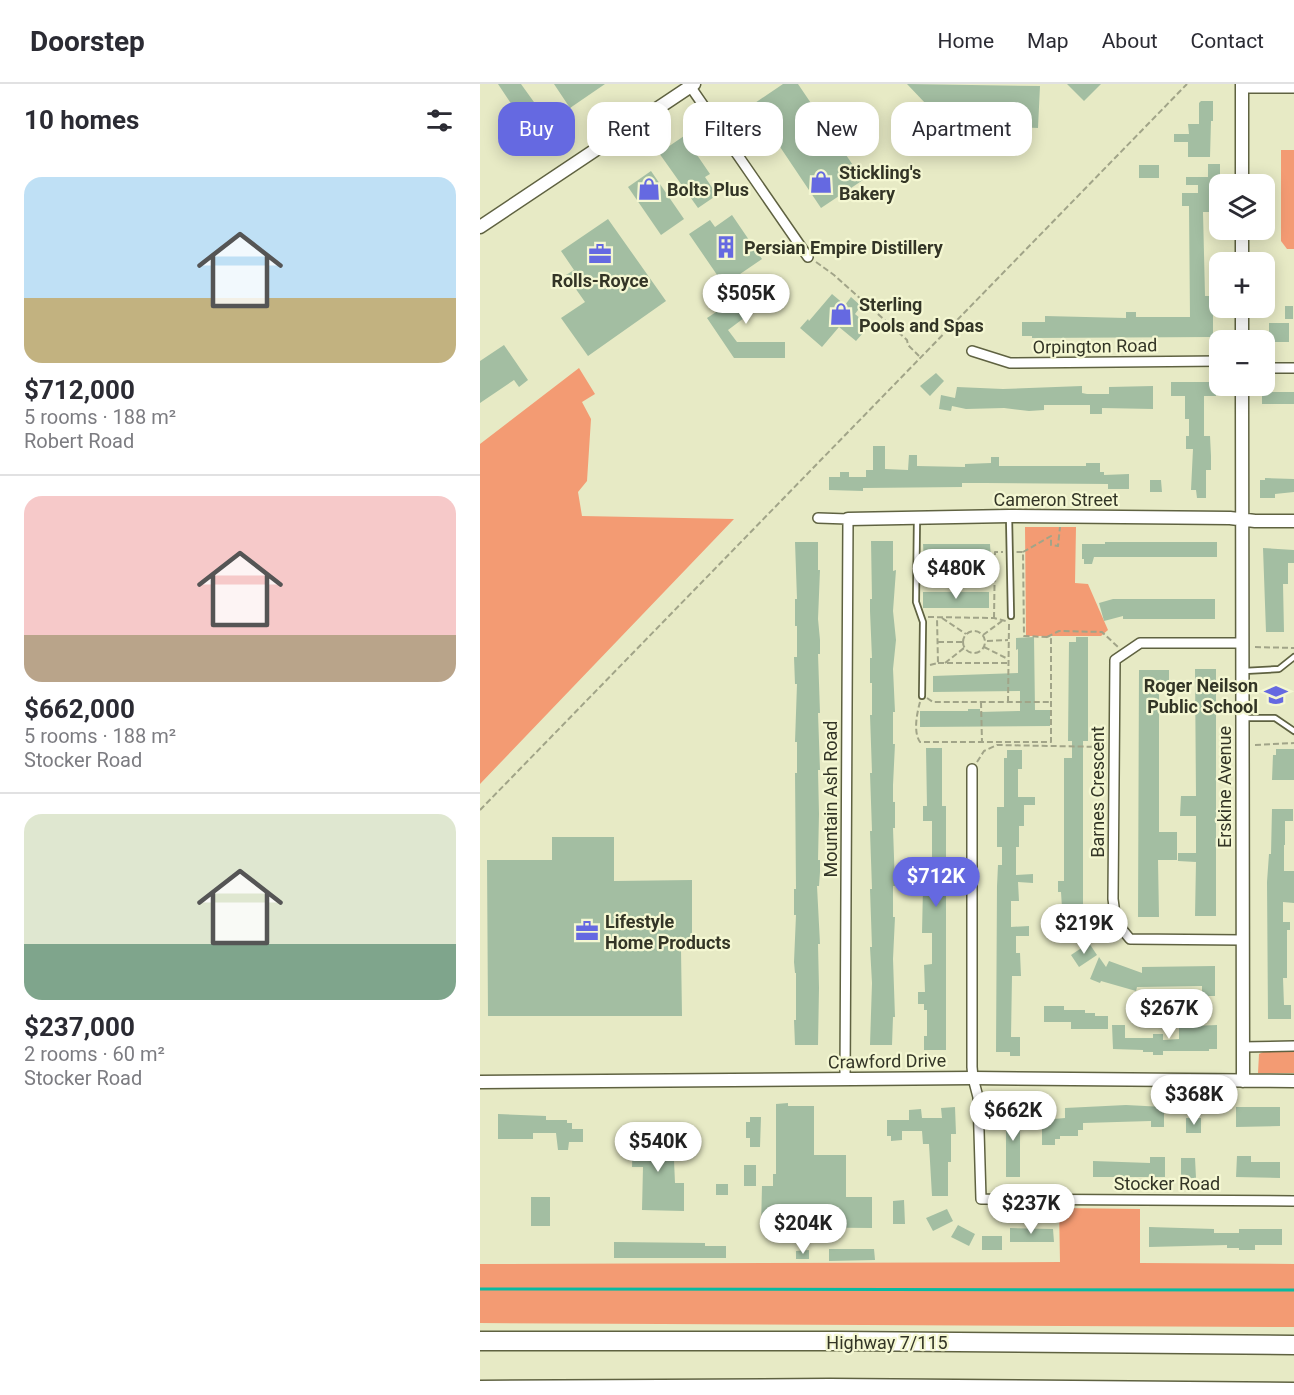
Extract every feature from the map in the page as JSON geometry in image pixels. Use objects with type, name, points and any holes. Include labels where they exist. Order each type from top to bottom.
[{"type":"highway","name":"Highway 7/115","points":[[480,1341],[1294,1345]]},
{"type":"highway","points":[[480,1390],[830,1388],[1294,1392]]},
{"type":"street","points":[[480,227],[692,85],[808,257]]},
{"type":"street","points":[[1242,174],[1242,86],[1294,88]]},
{"type":"street","name":"Orpington Road","points":[[972,351],[1010,363],[1209,361]]},
{"type":"street","points":[[1275,368],[1294,368]]},
{"type":"street","name":"Erskine Avenue","points":[[1242,396],[1243,1081]]},
{"type":"street","name":"Cameron Street","points":[[819,518],[1009,516],[1294,521]]},
{"type":"street","name":"Mountain Ash Road","points":[[845,1080],[848,519]]},
{"type":"street","points":[[1125,653],[1140,643],[1242,643]]},
{"type":"street","name":"Barnes Crescent","points":[[1125,653],[1115,660],[1113,888],[1116,922],[1130,939],[1242,940]]},
{"type":"street","points":[[972,769],[973,1078]]},
{"type":"street","points":[[1242,1047],[1294,1046]]},
{"type":"street","name":"Crawford Drive","points":[[480,1082],[973,1078],[1294,1082]]},
{"type":"street","name":"Stocker Road","points":[[973,1078],[978,1097],[981,1199],[1294,1201]]},
{"type":"lane","points":[[1009,516],[1010,619]]},
{"type":"lane","points":[[917,518],[916,602],[923,622],[922,696]]},
{"type":"lane","points":[[1242,671],[1279,669],[1294,657]]},
{"type":"lane","points":[[1242,718],[1275,718],[1294,731]]},
{"type":"path","points":[[480,810],[1187,84]]},
{"type":"path","points":[[808,257],[834,275],[907,339],[908,345],[920,356]]},
{"type":"path","points":[[1016,552],[1023,552],[1051,536],[1051,545],[1058,546],[1061,517]]},
{"type":"path","points":[[994,618],[995,552],[1004,552]]},
{"type":"path","points":[[1023,552],[1024,636],[1047,637],[1059,631],[1102,632],[1125,653]]},
{"type":"path","points":[[921,578],[995,578]]},
{"type":"path","points":[[924,610],[927,617],[1023,620]]},
{"type":"path","points":[[938,618],[938,663]]},
{"type":"path","points":[[942,618],[966,634]]},
{"type":"path","points":[[1008,702],[1010,619]]},
{"type":"path","points":[[983,635],[1003,620]]},
{"type":"path","points":[[962,642],[966,634],[971,631],[983,635],[987,640]]},
{"type":"path","points":[[1047,637],[1051,639],[1051,742],[1053,747]]},
{"type":"path","points":[[987,640],[1008,640]]},
{"type":"path","points":[[962,642],[965,648],[973,653],[982,650],[987,640]]},
{"type":"path","points":[[938,642],[962,642]]},
{"type":"path","points":[[984,646],[1008,659]]},
{"type":"path","points":[[1255,647],[1294,648]]},
{"type":"path","points":[[945,663],[965,648]]},
{"type":"path","points":[[930,666],[932,663],[1008,663]]},
{"type":"path","points":[[930,689],[930,700]]},
{"type":"path","points":[[1051,742],[921,742],[917,737],[917,729],[922,696],[930,700],[1052,702]]},
{"type":"path","points":[[981,702],[982,741]]},
{"type":"path","points":[[1255,745],[1294,743]]},
{"type":"path","points":[[972,769],[984,751],[997,746],[1114,748]]},
{"type":"shaded area","points":[[1281,150],[1294,150],[1294,249],[1287,249],[1281,241]]},
{"type":"shaded area","points":[[579,368],[595,394],[582,402],[591,419],[587,481],[578,492],[582,516],[734,519],[480,784],[480,444]]},
{"type":"shaded area","points":[[1025,527],[1076,527],[1075,583],[1088,584],[1108,630],[1101,636],[1026,636]]},
{"type":"shaded area","points":[[1294,1052],[1294,1073],[1258,1073],[1259,1054]]},
{"type":"shaded area","points":[[1059,1208],[1140,1209],[1140,1263],[1294,1264],[1294,1327],[480,1323],[480,1264],[1060,1262]]},
{"type":"building","points":[[498,84],[521,84],[534,102],[510,102]]},
{"type":"building","points":[[554,84],[605,84],[575,105],[575,102],[566,102]]},
{"type":"building","points":[[783,84],[798,84],[810,102],[795,102],[795,156],[847,156],[863,180],[821,208],[783,151],[783,102],[756,102]]},
{"type":"building","points":[[907,84],[1040,86],[1038,128],[1032,128],[1032,102],[924,102]]},
{"type":"building","points":[[1067,84],[1101,84],[1084,101]]},
{"type":"building","points":[[1213,101],[1210,157],[1188,157],[1188,142],[1174,142],[1174,134],[1189,134],[1188,124],[1199,124],[1199,103]]},
{"type":"building","points":[[683,137],[683,156],[698,156],[710,174],[705,177],[717,195],[698,208],[661,156],[671,156],[671,145]]},
{"type":"building","points":[[1208,164],[1220,164],[1220,174],[1209,174],[1209,212],[1203,212],[1205,296],[1209,296],[1209,318],[1213,318],[1213,330],[1209,330],[1209,337],[1032,338],[1032,336],[1022,336],[1022,322],[1045,322],[1045,316],[1126,318],[1126,312],[1136,312],[1136,317],[1190,317],[1189,206],[1182,206],[1182,193],[1198,193],[1198,185],[1186,185],[1186,177],[1208,177]]},
{"type":"building","points":[[1139,165],[1159,165],[1159,178],[1139,178]]},
{"type":"building","points":[[651,171],[684,219],[661,235],[628,187]]},
{"type":"building","name":"Persian Empire Distillery","points":[[732,215],[762,259],[724,285],[689,234],[710,220],[715,227]]},
{"type":"building","points":[[608,219],[666,301],[588,356],[561,318],[585,302],[566,275],[574,270],[561,251]]},
{"type":"building","points":[[766,279],[776,294],[728,330],[737,342],[785,342],[785,358],[734,358],[707,318]]},
{"type":"building","points":[[832,294],[845,305],[851,297],[861,306],[855,314],[869,326],[856,341],[839,327],[822,347],[800,328]]},
{"type":"building","points":[[1285,306],[1293,306],[1293,319],[1285,319]]},
{"type":"building","points":[[1269,323],[1289,323],[1289,342],[1275,342],[1275,330],[1269,330]]},
{"type":"building","points":[[504,345],[528,380],[519,387],[514,380],[480,403],[480,361]]},
{"type":"building","points":[[936,373],[944,381],[930,396],[920,386]]},
{"type":"building","points":[[1171,382],[1209,382],[1209,396],[1204,396],[1204,436],[1210,436],[1211,456],[1211,470],[1206,470],[1206,498],[1197,498],[1196,490],[1191,490],[1193,449],[1186,449],[1189,419],[1185,419],[1185,396],[1171,396]]},
{"type":"building","points":[[1082,386],[1082,393],[1109,394],[1109,387],[1153,386],[1153,409],[1102,408],[1102,414],[1090,414],[1090,405],[1044,405],[1044,410],[1029,411],[1004,408],[966,409],[952,406],[951,411],[939,409],[941,395],[955,398],[957,387],[1003,389]]},
{"type":"building","points":[[1275,392],[1294,392],[1294,404],[1262,404],[1262,396],[1275,396]]},
{"type":"building","points":[[873,446],[885,446],[885,469],[908,470],[909,455],[917,455],[917,466],[965,467],[965,464],[991,463],[991,457],[999,457],[999,466],[1086,466],[1086,463],[1100,463],[1100,472],[1104,472],[1104,475],[1129,474],[1129,489],[1108,489],[1108,484],[962,483],[962,487],[829,490],[829,477],[840,477],[840,472],[849,472],[849,477],[866,477],[866,470],[873,470]]},
{"type":"building","points":[[1265,478],[1294,479],[1294,492],[1275,494],[1275,498],[1260,498],[1260,480],[1265,480]]},
{"type":"building","points":[[1150,480],[1161,480],[1162,492],[1150,492]]},
{"type":"building","points":[[871,541],[893,541],[893,571],[896,570],[893,611],[896,640],[893,669],[895,1017],[893,1017],[892,1045],[870,1045],[872,983],[870,947],[872,947],[870,889],[872,889],[870,831],[872,831]]},
{"type":"building","points":[[795,542],[818,542],[818,570],[820,570],[818,1045],[795,1045],[796,915],[794,915],[794,889],[796,889],[797,684],[795,684],[794,657],[797,657],[795,599],[797,599]]},
{"type":"building","points":[[1105,542],[1217,542],[1217,557],[1094,557],[1092,564],[1084,564],[1082,544],[1105,544]]},
{"type":"building","points":[[923,544],[990,544],[991,559],[924,560]]},
{"type":"building","points":[[1263,548],[1294,550],[1294,563],[1288,563],[1288,584],[1283,584],[1284,632],[1266,632]]},
{"type":"building","points":[[923,592],[989,592],[989,608],[923,608]]},
{"type":"building","points":[[1113,599],[1215,599],[1215,619],[1123,619],[1123,616],[1104,621],[1099,603]]},
{"type":"building","points":[[1034,637],[1035,710],[1050,710],[1050,726],[920,727],[920,711],[980,709],[980,712],[1020,711],[1020,691],[933,692],[933,676],[1018,673],[1016,638]]},
{"type":"building","points":[[1076,637],[1088,637],[1088,741],[1083,741],[1083,915],[1088,930],[1085,931],[1086,934],[1067,940],[1062,927],[1069,925],[1069,908],[1062,908],[1058,881],[1064,881],[1064,758],[1072,758],[1072,741],[1068,741],[1069,642],[1076,642]]},
{"type":"building","points":[[1195,669],[1216,669],[1216,916],[1195,916],[1196,862],[1178,861],[1178,853],[1196,853],[1196,816],[1180,816],[1181,796],[1196,796]]},
{"type":"building","points":[[1139,670],[1169,670],[1169,682],[1159,684],[1159,832],[1177,832],[1177,860],[1158,860],[1159,917],[1138,917]]},
{"type":"building","points":[[926,748],[942,748],[942,806],[946,806],[946,1050],[924,1050],[924,1036],[927,1036],[927,1010],[924,1010],[924,1004],[918,1004],[918,992],[925,992],[924,965],[932,964],[932,933],[922,933],[923,887],[928,887],[928,872],[932,872],[932,821],[923,821],[923,806],[927,806]]},
{"type":"building","points":[[1276,749],[1294,749],[1294,780],[1272,780],[1273,755],[1276,755]]},
{"type":"building","points":[[1007,750],[1022,750],[1022,769],[1018,769],[1018,797],[1035,797],[1035,805],[1024,805],[1024,826],[1019,826],[1019,847],[1016,847],[1016,875],[1033,874],[1033,883],[1018,882],[1019,901],[1011,901],[1011,927],[1029,926],[1029,936],[1016,936],[1016,953],[1020,953],[1021,976],[1012,976],[1011,1037],[1020,1037],[1020,1056],[1010,1056],[1010,1052],[996,1052],[997,886],[998,865],[1002,865],[1002,847],[997,847],[997,807],[1004,807],[1004,758],[1007,758]]},
{"type":"building","points":[[1272,809],[1293,809],[1293,821],[1285,821],[1284,871],[1294,871],[1294,903],[1283,902],[1283,922],[1290,922],[1290,930],[1287,930],[1287,978],[1283,978],[1284,1005],[1291,1005],[1291,1019],[1268,1019],[1267,882],[1269,854],[1271,854]]},
{"type":"building","points":[[552,837],[614,837],[614,881],[692,880],[692,950],[681,950],[682,1016],[488,1016],[487,860],[552,860]]},
{"type":"building","points":[[1089,943],[1097,955],[1079,967],[1071,955]]},
{"type":"building","points":[[1099,957],[1106,967],[1109,961],[1142,973],[1142,967],[1215,966],[1215,996],[1202,996],[1202,986],[1137,987],[1136,991],[1101,981],[1100,983],[1090,979]]},
{"type":"building","points":[[1044,1006],[1064,1006],[1064,1010],[1085,1010],[1085,1013],[1095,1013],[1095,1016],[1108,1016],[1108,1029],[1071,1029],[1071,1022],[1044,1022]]},
{"type":"building","points":[[1179,1023],[1193,1023],[1193,1026],[1217,1025],[1217,1049],[1163,1051],[1163,1055],[1153,1055],[1153,1052],[1143,1052],[1143,1050],[1113,1049],[1112,1025],[1125,1025],[1125,1038],[1153,1038],[1153,1034],[1163,1034],[1163,1040],[1179,1039]]},
{"type":"building","points":[[788,1103],[788,1106],[814,1106],[814,1155],[846,1155],[846,1197],[872,1197],[872,1228],[761,1227],[762,1186],[773,1186],[773,1174],[776,1174],[776,1104]]},
{"type":"building","points":[[1126,1105],[1164,1107],[1164,1127],[1151,1127],[1151,1121],[1083,1123],[1083,1130],[1078,1130],[1078,1136],[1060,1136],[1060,1139],[1055,1139],[1055,1145],[1042,1145],[1042,1120],[1065,1118],[1065,1108]]},
{"type":"building","points":[[1006,1106],[1020,1106],[1020,1177],[1006,1177]]},
{"type":"building","points":[[955,1107],[956,1134],[951,1134],[948,1196],[932,1196],[929,1144],[923,1144],[922,1131],[902,1131],[902,1140],[891,1141],[891,1136],[887,1136],[887,1120],[909,1120],[909,1110],[921,1109],[922,1118],[942,1118],[941,1108]]},
{"type":"building","points":[[1236,1107],[1280,1107],[1280,1126],[1236,1127]]},
{"type":"building","points":[[498,1114],[546,1116],[546,1120],[567,1120],[567,1123],[572,1123],[572,1129],[583,1129],[583,1142],[569,1142],[568,1150],[558,1150],[556,1133],[533,1133],[533,1139],[498,1139]]},
{"type":"building","points":[[750,1117],[761,1117],[760,1147],[750,1147],[750,1138],[746,1138],[746,1122],[750,1122]]},
{"type":"building","points":[[1186,1118],[1201,1118],[1201,1133],[1186,1133]]},
{"type":"building","points":[[650,1133],[673,1137],[675,1183],[684,1183],[684,1211],[642,1210],[643,1167],[632,1167],[633,1136],[650,1136]]},
{"type":"building","points":[[1237,1156],[1251,1156],[1251,1162],[1280,1162],[1280,1178],[1236,1177]]},
{"type":"building","points":[[1150,1157],[1165,1157],[1165,1177],[1093,1177],[1093,1161],[1150,1163]]},
{"type":"building","points":[[1181,1158],[1195,1158],[1196,1178],[1181,1178]]},
{"type":"building","points":[[744,1165],[756,1165],[756,1186],[744,1186]]},
{"type":"building","points":[[716,1184],[728,1184],[728,1195],[716,1195]]},
{"type":"building","points":[[531,1197],[550,1197],[550,1226],[531,1226]]},
{"type":"building","points":[[904,1200],[905,1224],[893,1224],[893,1201]]},
{"type":"building","points":[[947,1209],[953,1221],[933,1231],[926,1218]]},
{"type":"building","points":[[958,1225],[975,1234],[969,1246],[951,1237]]},
{"type":"building","points":[[1149,1227],[1214,1229],[1214,1233],[1239,1233],[1239,1229],[1282,1229],[1282,1245],[1255,1245],[1255,1250],[1227,1248],[1227,1245],[1149,1247]]},
{"type":"building","points":[[1010,1228],[1053,1229],[1054,1242],[1010,1242]]},
{"type":"building","points":[[982,1236],[1002,1236],[1002,1250],[982,1250]]},
{"type":"building","points":[[614,1242],[705,1243],[705,1246],[726,1246],[726,1258],[614,1258]]},
{"type":"building","points":[[829,1249],[874,1249],[875,1260],[829,1261]]},
{"type":"building","points":[[809,1250],[809,1259],[796,1259],[796,1251]]},
{"type":"waterway","points":[[480,1289],[1294,1290]]},
{"type":"place","name":"Stickling's Bakery","points":[[821,182]]},
{"type":"place","name":"Bolts Plus","points":[[649,189]]},
{"type":"place","name":"Persian Empire Distillery","points":[[726,247]]},
{"type":"place","name":"Rolls-Royce","points":[[600,254]]},
{"type":"place","name":"Sterling Pools and Spas","points":[[841,314]]},
{"type":"place","name":"Roger Neilson Public School","points":[[1276,695]]},
{"type":"place","name":"Lifestyle Home Products","points":[[587,931]]}]
